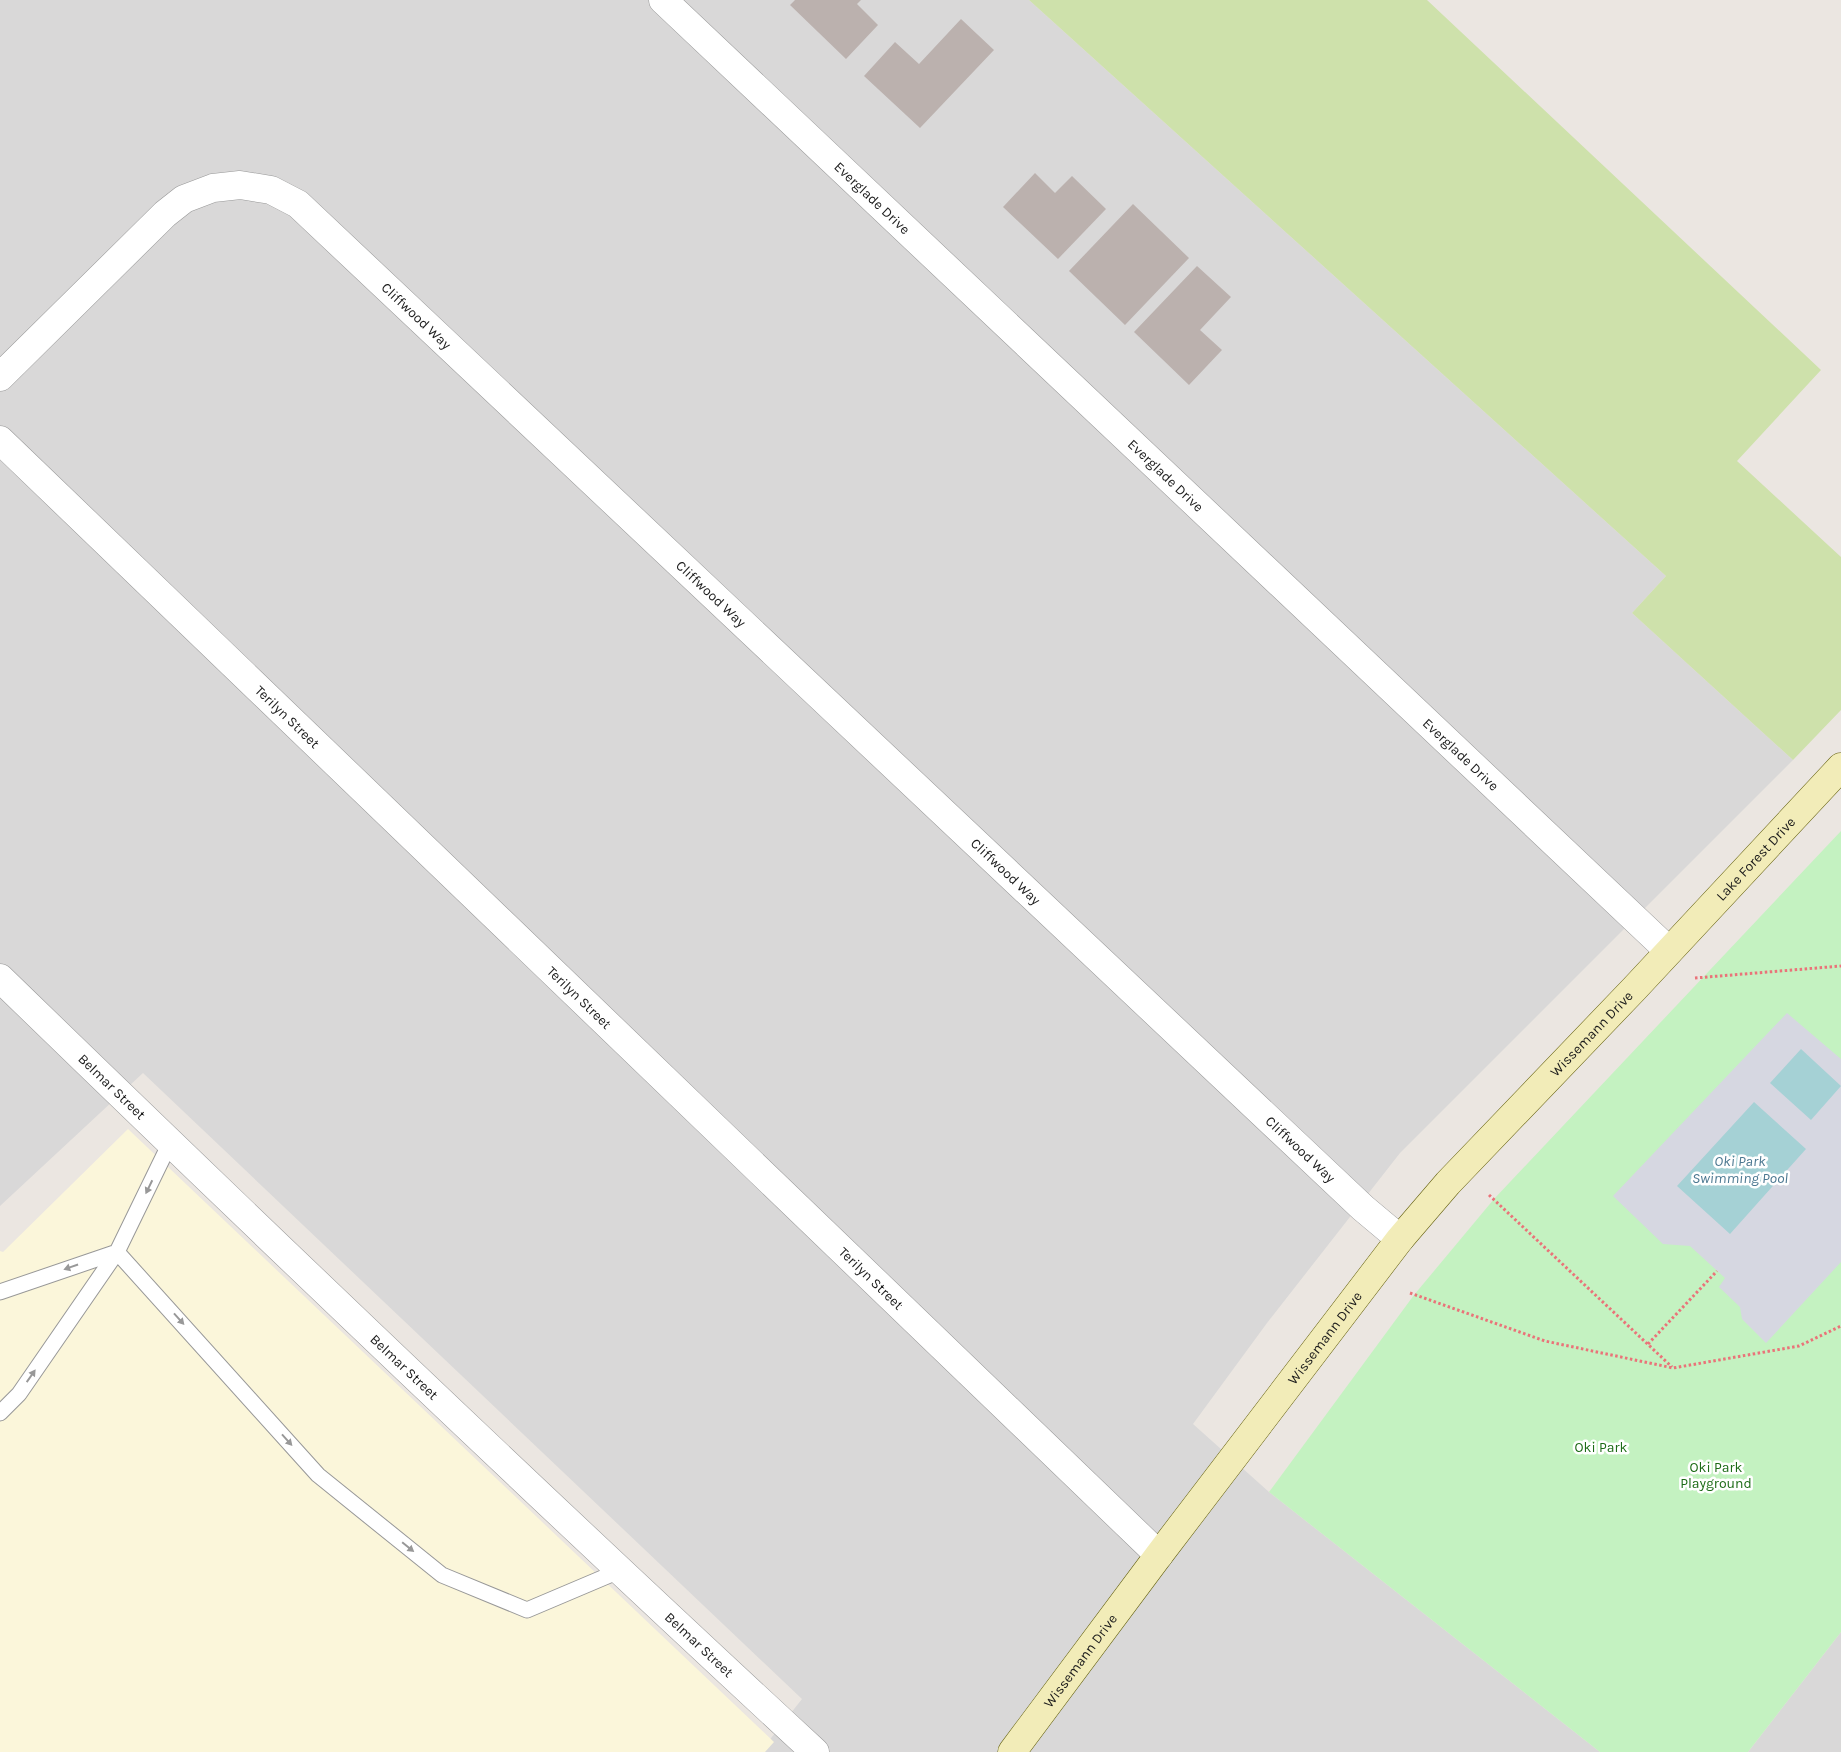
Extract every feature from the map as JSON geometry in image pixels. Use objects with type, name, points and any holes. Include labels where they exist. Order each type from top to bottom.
[{"type":"street","name":"Everglade Drive","points":[[663,0],[1669,951]]},
{"type":"street","name":"Cliffwood Way","points":[[0,377],[165,214],[184,199],[213,188],[240,185],[271,190],[298,204],[1363,1208],[1400,1239]]},
{"type":"street","name":"Terilyn Street","points":[[0,440],[1158,1555]]},
{"type":"street","name":"Lake Forest Drive","points":[[1669,951],[1841,767]]},
{"type":"street","name":"Wissemann Drive","points":[[1012,1752],[1158,1555],[1400,1239],[1455,1176],[1669,951]]},
{"type":"street","name":"Belmar Street","points":[[0,978],[170,1143],[619,1570],[815,1752]]},
{"type":"lane","points":[[0,1413],[19,1394],[118,1252],[170,1143]]},
{"type":"lane","points":[[0,1292],[118,1252]]},
{"type":"lane","points":[[118,1252],[318,1474],[442,1575],[527,1610],[619,1570]]},
{"type":"path","points":[[1695,978],[1841,966]]},
{"type":"path","points":[[1489,1194],[1673,1368]]},
{"type":"path","points":[[1648,1344],[1717,1271]]},
{"type":"path","points":[[1410,1293],[1546,1341],[1673,1368],[1799,1346],[1841,1326]]},
{"type":"shaded area","points":[[0,0],[1029,0],[1666,576],[1632,613],[1793,760],[1400,1153],[1267,1323],[1193,1424],[1269,1492],[1600,1752],[760,1752],[802,1699],[143,1073],[0,1206]]},
{"type":"shaded area","points":[[1787,1013],[1841,1059],[1841,1262],[1766,1343],[1742,1319],[1740,1307],[1719,1287],[1725,1278],[1690,1246],[1663,1244],[1613,1196]]},
{"type":"shaded area","points":[[128,1129],[774,1742],[765,1752],[0,1752],[0,1251],[3,1252]]},
{"type":"shaded area","points":[[1841,1632],[1841,1752],[1748,1752]]},
{"type":"green space","points":[[1029,0],[1427,0],[1821,370],[1737,461],[1841,557],[1841,710],[1793,760],[1632,613],[1666,576]]},
{"type":"green space","name":"Oki Park","points":[[1841,831],[1841,1632],[1748,1752],[1600,1752],[1269,1492],[1414,1295],[1494,1199]]},
{"type":"water","points":[[1801,1049],[1841,1086],[1811,1120],[1770,1083]]},
{"type":"water","name":"Oki Park Swimming Pool","points":[[1754,1102],[1806,1149],[1730,1234],[1677,1186]]},
{"type":"building","points":[[795,0],[861,0],[857,4],[878,25],[846,59],[790,5]]},
{"type":"building","points":[[961,19],[994,50],[920,128],[864,76],[895,42],[919,64]]},
{"type":"building","points":[[1035,173],[1055,193],[1072,176],[1106,209],[1058,259],[1003,207]]},
{"type":"building","points":[[1133,204],[1189,258],[1125,325],[1069,271]]},
{"type":"building","points":[[1197,266],[1231,297],[1200,330],[1222,350],[1189,385],[1134,332]]},
{"type":"park label","name":"Oki Park Playground","points":[[1716,1475]]}]
